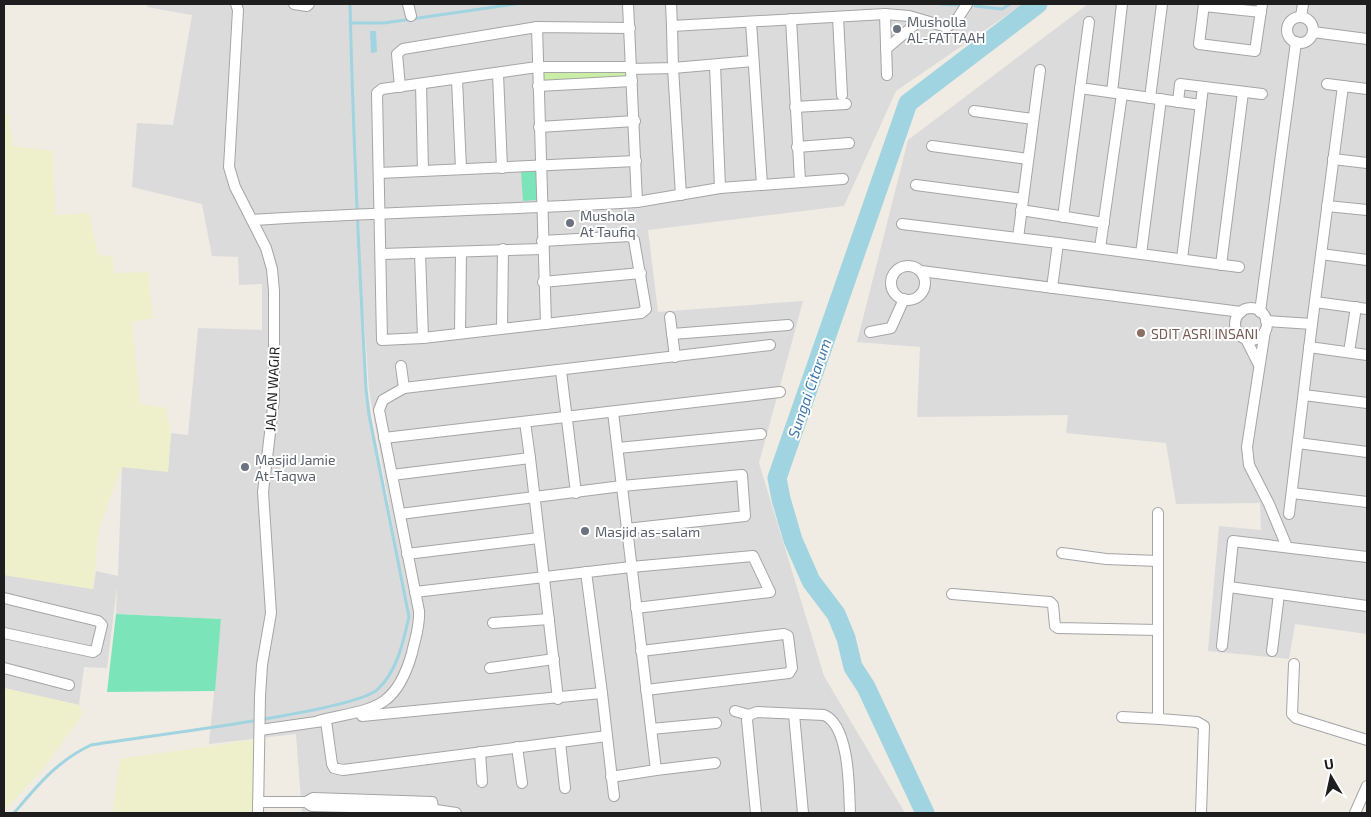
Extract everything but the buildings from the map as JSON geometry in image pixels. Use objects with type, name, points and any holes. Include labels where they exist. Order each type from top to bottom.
[{"type":"street","name":"JALAN WAGIR","points":[[236,4],[238,10],[229,167],[235,187],[266,248],[272,269],[275,317],[274,399],[262,492],[270,617],[262,665],[258,813]]},
{"type":"street","points":[[294,4],[306,6],[309,4]]},
{"type":"street","points":[[408,4],[411,16]]},
{"type":"street","points":[[628,4],[630,68],[635,121],[637,202]]},
{"type":"street","points":[[671,4],[681,195]]},
{"type":"street","points":[[672,26],[885,14],[908,16],[919,21],[947,27],[958,18],[967,4]]},
{"type":"street","points":[[1100,248],[1117,93],[1122,4]]},
{"type":"street","points":[[1141,254],[1156,99],[1162,4]]},
{"type":"street","points":[[1301,17],[1303,4]]},
{"type":"street","points":[[1204,5],[1261,8],[1255,51],[1199,44],[1204,5]]},
{"type":"street","points":[[885,14],[887,75]]},
{"type":"street","points":[[795,107],[844,100],[838,17]]},
{"type":"street","points":[[1301,17],[1310,22],[1312,32],[1307,41],[1296,42],[1288,35],[1288,26],[1292,20],[1301,17]]},
{"type":"street","points":[[791,20],[800,181]]},
{"type":"street","points":[[886,49],[919,21]]},
{"type":"street","points":[[751,22],[762,185]]},
{"type":"street","points":[[1063,217],[1089,22]]},
{"type":"street","points":[[400,87],[397,54],[403,49],[536,27],[630,28]]},
{"type":"street","points":[[536,27],[543,282],[546,324]]},
{"type":"street","points":[[1312,32],[1367,39]]},
{"type":"street","points":[[1287,547],[1270,504],[1249,464],[1247,447],[1259,365],[1296,42]]},
{"type":"street","points":[[382,254],[503,249],[630,236],[634,240],[646,302],[646,309],[641,313],[423,338],[382,340],[378,93],[382,89],[537,67],[673,68],[753,62]]},
{"type":"street","points":[[715,65],[720,188]]},
{"type":"street","points":[[1018,238],[1040,70]]},
{"type":"street","points":[[498,74],[502,168]]},
{"type":"street","points":[[457,79],[461,168]]},
{"type":"street","points":[[538,86],[632,81]]},
{"type":"street","points":[[421,84],[423,171]]},
{"type":"street","points":[[1178,102],[1180,84],[1262,94]]},
{"type":"street","points":[[1327,84],[1367,89]]},
{"type":"street","points":[[1289,514],[1343,86]]},
{"type":"street","points":[[1182,259],[1203,87]]},
{"type":"street","points":[[1080,88],[1201,105]]},
{"type":"street","points":[[1221,265],[1243,92]]},
{"type":"street","points":[[974,112],[1033,119]]},
{"type":"street","points":[[539,127],[635,121]]},
{"type":"street","points":[[797,146],[849,143]]},
{"type":"street","points":[[932,146],[1028,159]]},
{"type":"street","points":[[1333,158],[1367,163]]},
{"type":"street","points":[[378,173],[636,161]]},
{"type":"street","points":[[252,220],[364,213],[541,208],[637,202],[720,188],[843,179]]},
{"type":"street","points":[[916,185],[1023,199]]},
{"type":"street","points":[[1327,206],[1367,210]]},
{"type":"street","points":[[1021,210],[1104,222]]},
{"type":"street","points":[[902,224],[1058,242],[1239,267]]},
{"type":"street","points":[[1052,288],[1058,242]]},
{"type":"street","points":[[502,328],[503,249]]},
{"type":"street","points":[[460,333],[461,252]]},
{"type":"street","points":[[420,253],[423,338]]},
{"type":"street","points":[[1321,254],[1367,260]]},
{"type":"street","points":[[921,271],[925,281],[923,292],[914,298],[904,299],[898,296],[892,287],[892,276],[896,271],[906,266],[912,266],[921,271],[1241,312],[1250,308],[1264,321],[1312,324]]},
{"type":"street","points":[[543,282],[641,273]]},
{"type":"street","points":[[870,332],[891,328],[896,321],[904,299]]},
{"type":"street","points":[[1315,302],[1367,309]]},
{"type":"street","points":[[1349,352],[1356,307]]},
{"type":"street","points":[[1212,308],[1235,324],[1238,334],[1246,339],[1259,365]]},
{"type":"street","points":[[1235,324],[1241,312]]},
{"type":"street","points":[[670,317],[675,357]]},
{"type":"street","points":[[1246,339],[1257,339],[1264,321]]},
{"type":"street","points":[[672,334],[788,325]]},
{"type":"street","points":[[322,721],[362,713],[374,708],[395,690],[408,668],[418,630],[420,618],[378,410],[380,405],[404,388],[770,345]]},
{"type":"street","points":[[1309,347],[1367,354]]},
{"type":"street","points":[[401,366],[404,388]]},
{"type":"street","points":[[561,371],[576,493]]},
{"type":"street","points":[[384,438],[780,392]]},
{"type":"street","points":[[1304,395],[1367,403]]},
{"type":"street","points":[[613,412],[656,770]]},
{"type":"street","points":[[525,422],[558,699]]},
{"type":"street","points":[[618,448],[761,434]]},
{"type":"street","points":[[1298,443],[1367,452]]},
{"type":"street","points":[[392,475],[530,458]]},
{"type":"street","points":[[400,514],[622,486],[742,475],[745,516],[626,529]]},
{"type":"street","points":[[1292,493],[1367,502]]},
{"type":"street","points":[[1158,513],[1157,700],[1160,719]]},
{"type":"street","points":[[407,554],[539,538]]},
{"type":"street","points":[[1222,646],[1233,541],[1367,557]]},
{"type":"street","points":[[1062,554],[1106,559],[1158,561]]},
{"type":"street","points":[[415,592],[631,566],[753,556],[770,592],[636,608]]},
{"type":"street","points":[[586,572],[614,796]]},
{"type":"street","points":[[1229,587],[1367,606]]},
{"type":"street","points":[[952,594],[1050,602],[1055,626],[1058,628],[1158,630]]},
{"type":"street","points":[[1272,651],[1280,594]]},
{"type":"street","points":[[4,598],[98,621],[102,625],[94,652],[4,633]]},
{"type":"street","points":[[493,623],[549,619]]},
{"type":"street","points":[[641,651],[784,634],[788,636],[792,668],[789,674],[646,690]]},
{"type":"street","points":[[490,668],[554,659]]},
{"type":"street","points":[[1294,664],[1292,714],[1296,718],[1367,740]]},
{"type":"street","points":[[4,668],[69,685]]},
{"type":"street","points":[[260,728],[602,694]]},
{"type":"street","points":[[735,711],[749,715],[757,712],[827,715],[841,735],[850,813]]},
{"type":"street","points":[[794,714],[803,813]]},
{"type":"street","points":[[749,715],[747,720],[756,813]]},
{"type":"street","points":[[1122,717],[1197,722],[1204,726],[1201,813]]},
{"type":"street","points":[[322,721],[332,764],[338,769],[607,736]]},
{"type":"street","points":[[650,729],[716,722]]},
{"type":"street","points":[[560,742],[565,788]]},
{"type":"street","points":[[517,748],[522,783]]},
{"type":"street","points":[[480,752],[482,782]]},
{"type":"street","points":[[611,777],[715,764]]},
{"type":"street","points":[[1355,813],[1367,786]]},
{"type":"street","points":[[258,802],[306,802],[312,806],[456,813]]},
{"type":"shaded area","points":[[148,4],[350,4],[350,12],[351,4],[1023,4],[896,91],[844,206],[648,230],[658,312],[803,301],[759,463],[824,676],[905,813],[302,813],[296,734],[209,744],[221,619],[116,614],[117,586],[107,668],[84,667],[79,705],[4,688],[4,575],[93,589],[96,571],[118,576],[122,467],[168,471],[171,433],[188,435],[198,328],[262,330],[262,284],[239,285],[238,257],[212,256],[202,204],[132,187],[137,123],[173,125],[192,15],[147,7]],"holes":[[[363,305],[369,390],[396,545],[366,389]]]},
{"type":"shaded area","points":[[1088,4],[1367,4],[1367,634],[1295,624],[1289,659],[1208,651],[1219,526],[1261,530],[1260,503],[1176,504],[1166,443],[1066,433],[1068,415],[917,417],[920,347],[857,342],[908,140]]},
{"type":"green space","points":[[537,67],[630,67],[632,81],[538,86]]},
{"type":"green space","points":[[4,114],[8,115],[13,146],[53,151],[55,215],[89,213],[98,254],[113,257],[114,273],[148,272],[153,318],[132,322],[140,404],[166,408],[171,433],[168,472],[122,467],[99,528],[93,589],[4,575]]},
{"type":"green space","points":[[536,170],[537,200],[523,201],[521,171]]},
{"type":"green space","points":[[116,614],[221,619],[215,691],[107,692]]},
{"type":"green space","points":[[4,688],[79,705],[83,714],[42,770],[4,811]]},
{"type":"green space","points":[[259,739],[258,813],[113,813],[120,759]]},
{"type":"water","points":[[370,31],[376,31],[377,52],[371,53]]},
{"type":"waterway","points":[[14,813],[40,783],[58,766],[91,745],[289,715],[361,698],[378,689],[385,682],[395,665],[409,617],[369,415],[366,389],[356,197],[350,4]]},
{"type":"waterway","points":[[350,23],[384,23],[515,4]]},
{"type":"waterway","points":[[940,4],[957,5]]},
{"type":"waterway","points":[[975,6],[1002,9],[1010,4]]},
{"type":"waterway","name":"Sungai Citarum","points":[[925,813],[866,687],[853,667],[846,638],[836,614],[811,581],[793,540],[777,478],[908,103],[1038,4]]},
{"type":"place","name":"Musholla AL-FATTAAH","points":[[897,29]]},
{"type":"place","name":"Mushola At Taufiq","points":[[570,223]]},
{"type":"place","name":"SDIT ASRI INSANI","points":[[1141,333]]},
{"type":"place","name":"Masjid Jamie At-Taqwa","points":[[245,467]]},
{"type":"place","name":"Masjid as-salam","points":[[585,531]]}]
